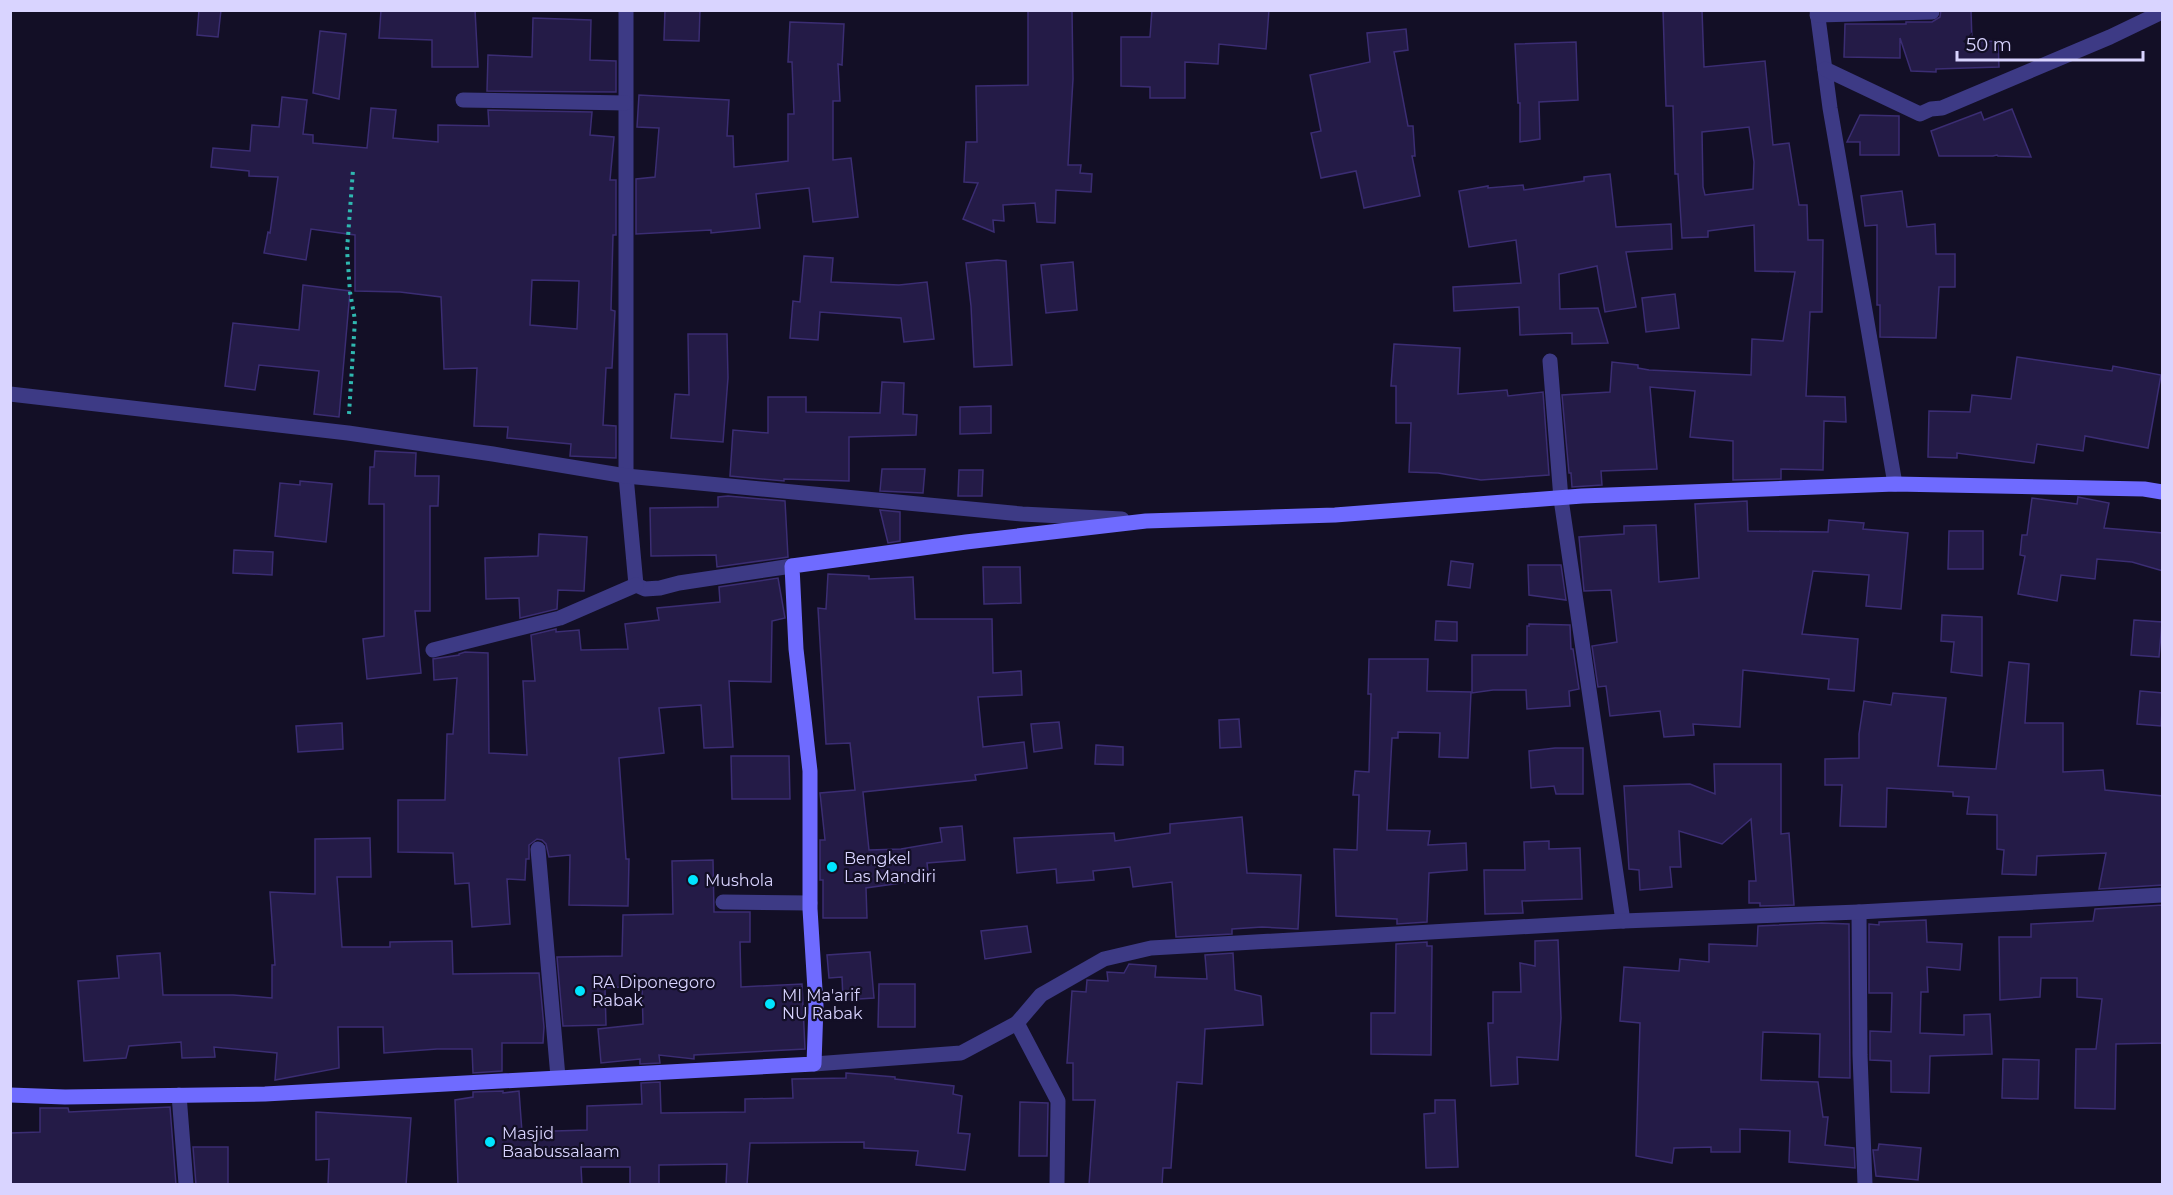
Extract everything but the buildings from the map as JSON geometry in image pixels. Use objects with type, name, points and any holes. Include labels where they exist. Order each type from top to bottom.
[{"type":"street","points":[[626,10],[626,476],[636,585]]},
{"type":"street","points":[[1895,484],[1832,120],[1817,13],[1932,12]]},
{"type":"street","points":[[1825,69],[1920,114],[1930,109],[1942,108],[2110,37],[2163,12]]},
{"type":"street","points":[[463,100],[625,103]]},
{"type":"street","points":[[1550,361],[1561,499],[1623,921]]},
{"type":"street","points":[[10,394],[348,433],[626,476],[1022,514],[1146,520],[1335,515],[1561,499],[1895,484],[2144,489],[2163,492]]},
{"type":"street","points":[[433,650],[560,618],[636,585],[645,589],[660,588],[679,583],[792,566],[1146,520]]},
{"type":"street","points":[[792,566],[795,649],[810,771],[810,903],[816,1006],[814,1064]]},
{"type":"street","points":[[538,849],[558,1077]]},
{"type":"street","points":[[10,1095],[65,1097],[265,1094],[558,1077],[645,1075],[961,1053],[1017,1023],[1041,995],[1104,959],[1151,948],[1623,921],[1859,912],[2163,895]]},
{"type":"street","points":[[723,902],[810,903]]},
{"type":"street","points":[[1859,912],[1860,1055],[1866,1185]]},
{"type":"street","points":[[1017,1023],[1058,1101],[1056,1185]]},
{"type":"street","points":[[179,1095],[186,1185]]},
{"type":"path","points":[[348,433],[355,320],[347,250],[353,170]]},
{"type":"place","name":"Bengkel Las Mandiri","points":[[832,867]]},
{"type":"place","name":"Mushola","points":[[693,880]]},
{"type":"place","name":"RA Diponegoro Rabak","points":[[580,991]]},
{"type":"place","name":"MI Ma'arif NU Rabak","points":[[770,1004]]},
{"type":"place","name":"Masjid Baabussalaam","points":[[490,1142]]}]
